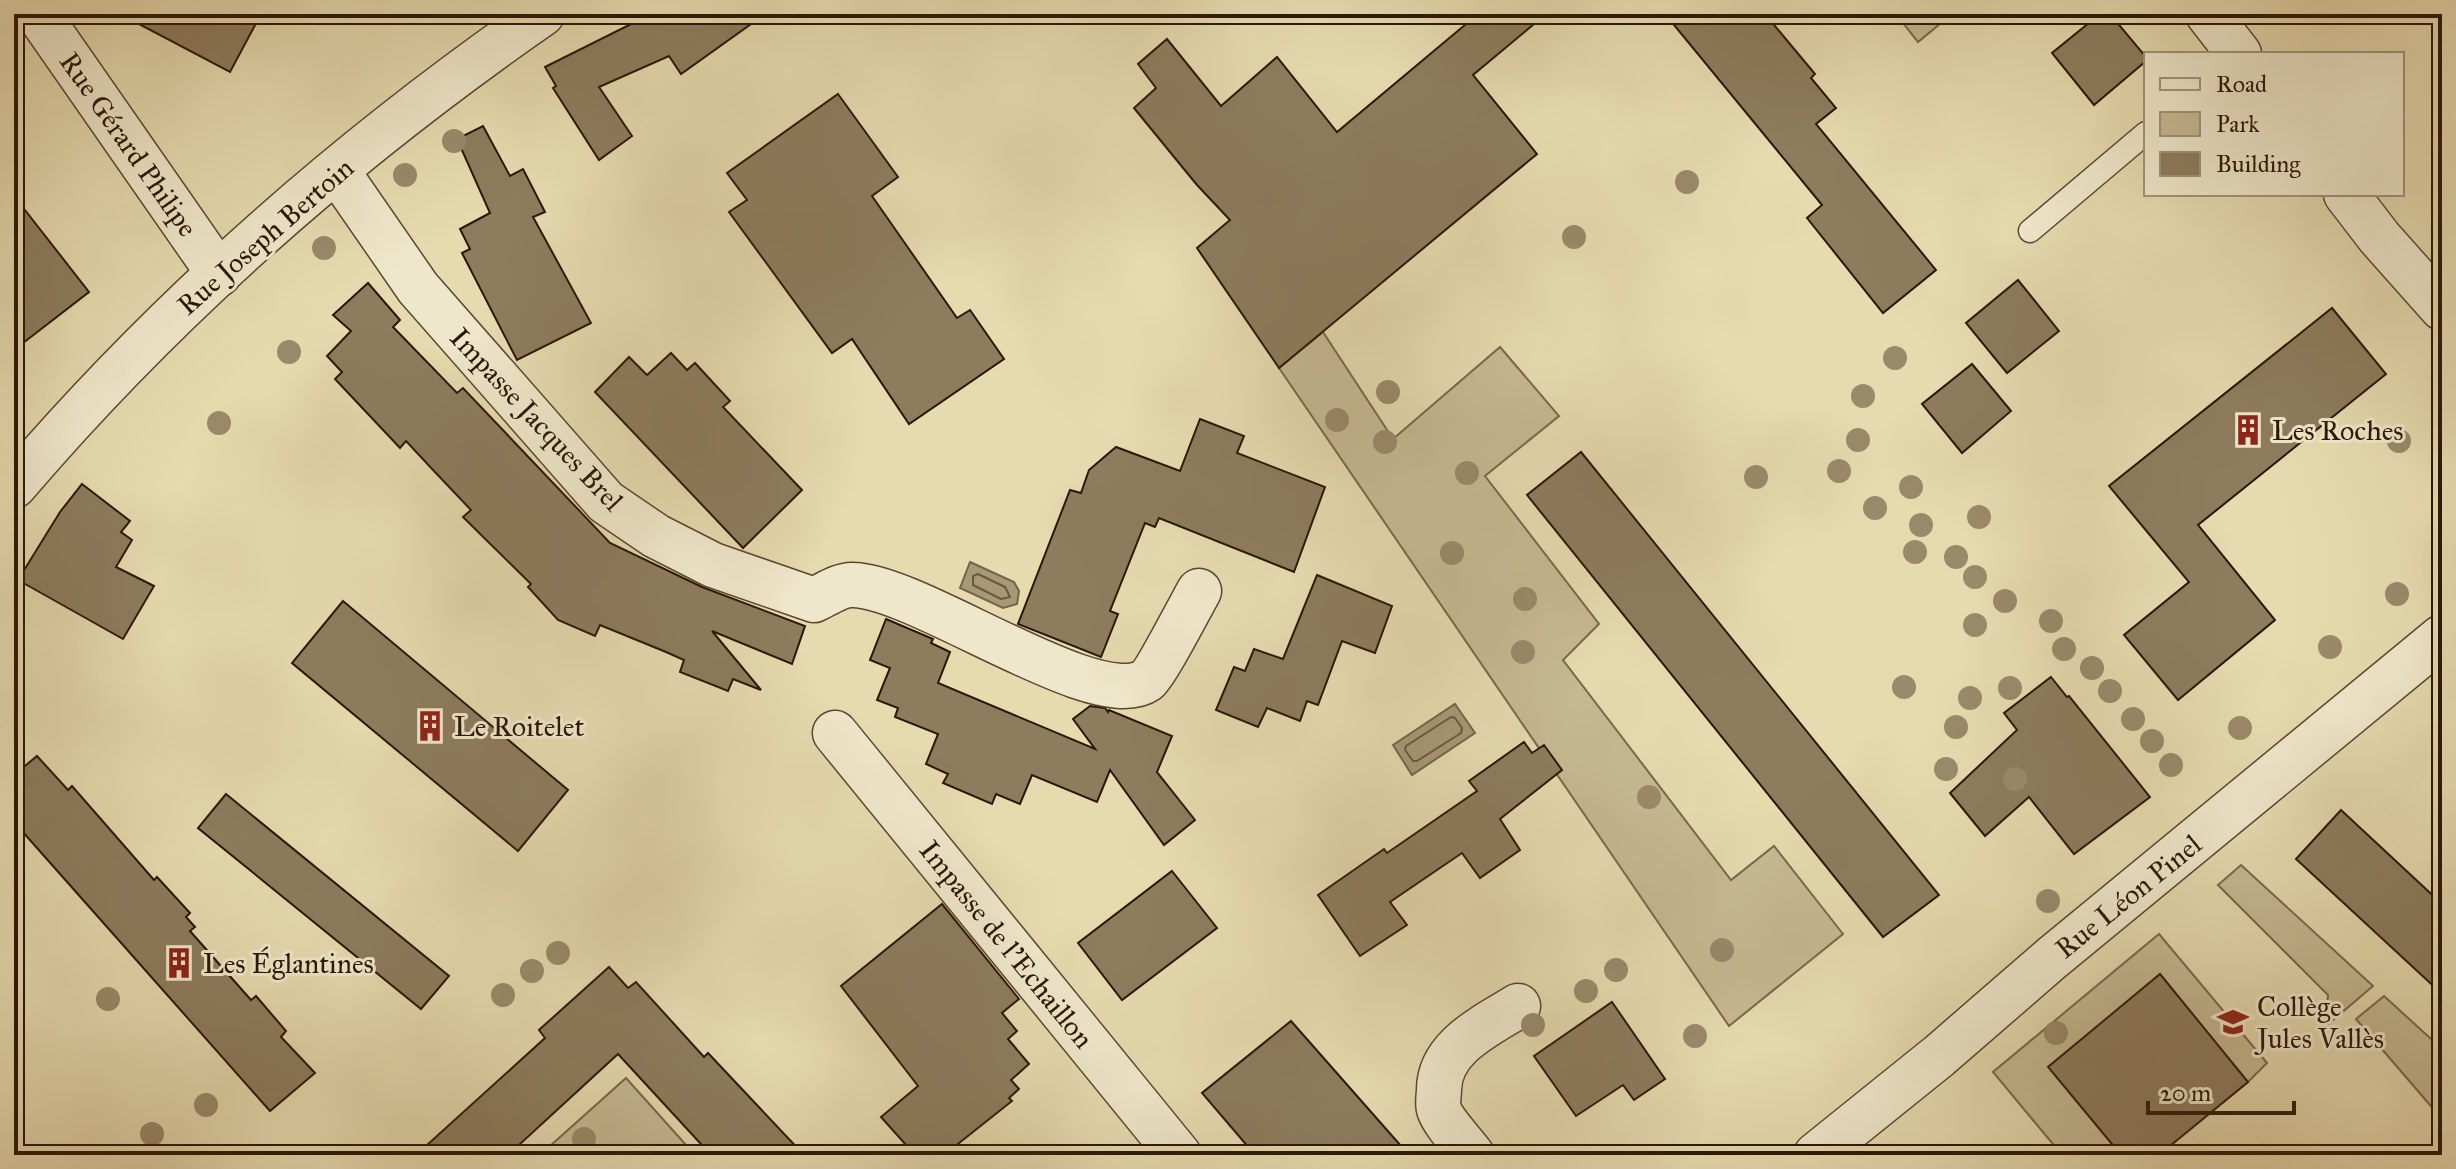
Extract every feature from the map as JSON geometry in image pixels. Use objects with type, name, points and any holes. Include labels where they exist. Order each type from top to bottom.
[{"type":"street","name":"Rue Gérard Philipe","points":[[38,14],[219,274]]},
{"type":"street","name":"Rue Joseph Bertoin","points":[[14,486],[53,440],[137,353],[219,274],[401,119],[542,14]]},
{"type":"street","points":[[2208,14],[2237,52]]},
{"type":"street","name":"Impasse Jacques Brel","points":[[337,171],[418,288],[606,502],[656,536],[713,565],[814,600],[850,584],[887,591],[1095,683],[1127,687],[1149,679],[1199,591]]},
{"type":"street","points":[[2348,196],[2442,308]]},
{"type":"street","name":"Rue Léon Pinel","points":[[1816,1155],[2442,637]]},
{"type":"street","name":"Impasse de l'Echaillon","points":[[835,733],[1179,1155]]},
{"type":"street","points":[[1472,1155],[1439,1109],[1439,1084],[1445,1061],[1456,1048],[1481,1029],[1518,1006]]},
{"type":"lane","points":[[2030,231],[2144,135]]},
{"type":"green space","points":[[1896,14],[1952,14],[1918,42]]},
{"type":"green space","points":[[1323,332],[1393,439],[1500,347],[1559,416],[1485,476],[1599,624],[1563,660],[1731,880],[1774,846],[1843,934],[1729,1026],[1279,368]]},
{"type":"green space","points":[[2241,865],[2373,986],[2325,1027],[2328,995],[2218,885]]},
{"type":"green space","points":[[2159,934],[2267,1063],[2248,1082],[2160,975],[2121,1155],[2062,1155],[1993,1072]]},
{"type":"green space","points":[[2384,996],[2442,1049],[2442,1119],[2356,1019]]},
{"type":"green space","points":[[626,1078],[695,1155],[540,1155]]},
{"type":"water","points":[[970,562],[1014,582],[1019,591],[1017,604],[1003,608],[960,588]]},
{"type":"water","points":[[1455,704],[1475,733],[1412,775],[1393,745]]},
{"type":"building","points":[[120,14],[261,14],[230,72]]},
{"type":"building","points":[[651,14],[765,14],[681,74],[669,56],[599,87],[632,136],[599,160],[553,88],[556,86],[545,67]]},
{"type":"building","points":[[1478,14],[1546,14],[1473,75],[1537,154],[1279,368],[1197,248],[1230,220],[1134,108],[1156,88],[1138,64],[1167,39],[1221,106],[1277,57],[1337,132]]},
{"type":"building","points":[[1665,14],[1765,14],[1815,74],[1811,78],[1836,108],[1816,124],[1936,270],[1883,313],[1807,218],[1822,205]]},
{"type":"building","points":[[2100,14],[2110,14],[2144,55],[2144,63],[2094,105],[2052,53]]},
{"type":"building","points":[[838,94],[898,177],[872,196],[957,318],[970,310],[1004,359],[909,424],[852,339],[832,353],[729,212],[747,200],[727,173]]},
{"type":"building","points":[[483,126],[510,176],[523,169],[545,212],[533,217],[591,323],[517,360],[462,253],[470,249],[460,229],[490,213],[457,139]]},
{"type":"building","points":[[14,196],[89,292],[14,350]]},
{"type":"building","points":[[2018,280],[2059,331],[2007,373],[1966,323]]},
{"type":"building","points":[[368,283],[400,320],[393,327],[457,393],[463,388],[610,543],[702,587],[805,626],[792,664],[712,631],[761,690],[733,679],[728,691],[680,672],[684,660],[666,652],[600,625],[595,636],[558,620],[528,587],[531,584],[463,517],[471,510],[406,441],[400,448],[335,379],[342,372],[327,356],[351,331],[333,315]]},
{"type":"building","name":"Les Roches","points":[[2332,308],[2386,374],[2198,525],[2275,620],[2178,700],[2124,635],[2189,582],[2109,486]]},
{"type":"building","points":[[671,353],[687,370],[695,363],[730,401],[723,407],[802,490],[743,548],[595,392],[629,357],[647,375]]},
{"type":"building","points":[[1972,364],[2011,411],[1962,453],[1922,404]]},
{"type":"building","points":[[1200,419],[1244,436],[1237,453],[1325,487],[1294,572],[1159,518],[1155,527],[1145,523],[1110,611],[1118,614],[1101,657],[1018,624],[1070,490],[1081,493],[1089,470],[1116,447],[1180,471]]},
{"type":"building","points":[[1581,452],[1939,895],[1883,937],[1527,495]]},
{"type":"building","points":[[82,484],[130,521],[121,532],[132,540],[116,567],[154,586],[123,639],[18,580],[60,512]]},
{"type":"building","points":[[1317,575],[1392,606],[1375,653],[1342,641],[1318,705],[1307,701],[1300,721],[1267,708],[1258,727],[1216,710],[1234,667],[1245,671],[1254,649],[1283,659]]},
{"type":"building","name":"Le Roitelet","points":[[343,601],[568,790],[518,851],[292,663]]},
{"type":"building","points":[[886,619],[933,639],[931,643],[950,652],[938,683],[1095,749],[1073,719],[1090,706],[1105,708],[1108,712],[1172,736],[1157,772],[1195,820],[1164,845],[1110,770],[1097,802],[1032,775],[1020,804],[996,794],[992,804],[943,783],[948,774],[926,764],[938,734],[895,717],[898,708],[877,700],[890,668],[870,660]]},
{"type":"building","points":[[2051,677],[2150,797],[2074,854],[2029,797],[1985,836],[1950,793],[2017,730],[2004,713]]},
{"type":"building","points":[[1524,742],[1532,753],[1544,745],[1562,770],[1500,819],[1520,850],[1480,878],[1462,853],[1390,902],[1407,925],[1360,956],[1318,895],[1384,849],[1387,853],[1477,791],[1469,781]]},
{"type":"building","name":"Les Églantines","points":[[37,756],[68,790],[72,786],[154,880],[157,877],[190,913],[186,917],[195,927],[190,931],[251,1000],[256,996],[286,1031],[281,1037],[315,1073],[270,1111],[14,822],[14,775]]},
{"type":"building","points":[[226,794],[449,976],[421,1009],[198,828]]},
{"type":"building","points":[[2341,810],[2442,904],[2442,994],[2296,859]]},
{"type":"building","points":[[1172,871],[1217,928],[1122,1000],[1078,943]]},
{"type":"building","points":[[942,904],[1019,999],[1002,1013],[1017,1031],[1008,1039],[1029,1064],[1011,1080],[1019,1089],[1009,1098],[1012,1101],[944,1155],[915,1155],[881,1117],[918,1086],[841,986]]},
{"type":"building","points":[[609,967],[628,988],[636,982],[704,1057],[708,1053],[804,1155],[711,1155],[618,1054],[508,1155],[416,1155],[545,1038],[539,1030]]},
{"type":"building","points":[[2160,974],[2248,1082],[2159,1155],[2121,1155],[2048,1067]]},
{"type":"building","points":[[1612,1002],[1665,1079],[1634,1100],[1623,1085],[1576,1116],[1534,1056]]},
{"type":"building","points":[[1291,1021],[1409,1155],[1255,1155],[1202,1093]]},
{"type":"place","name":"Les Roches","points":[[2248,430]]},
{"type":"place","name":"Le Roitelet","points":[[430,726]]},
{"type":"place","name":"Les Églantines","points":[[179,963]]},
{"type":"place","name":"Collège Jules Vallès","points":[[2233,1022]]}]
